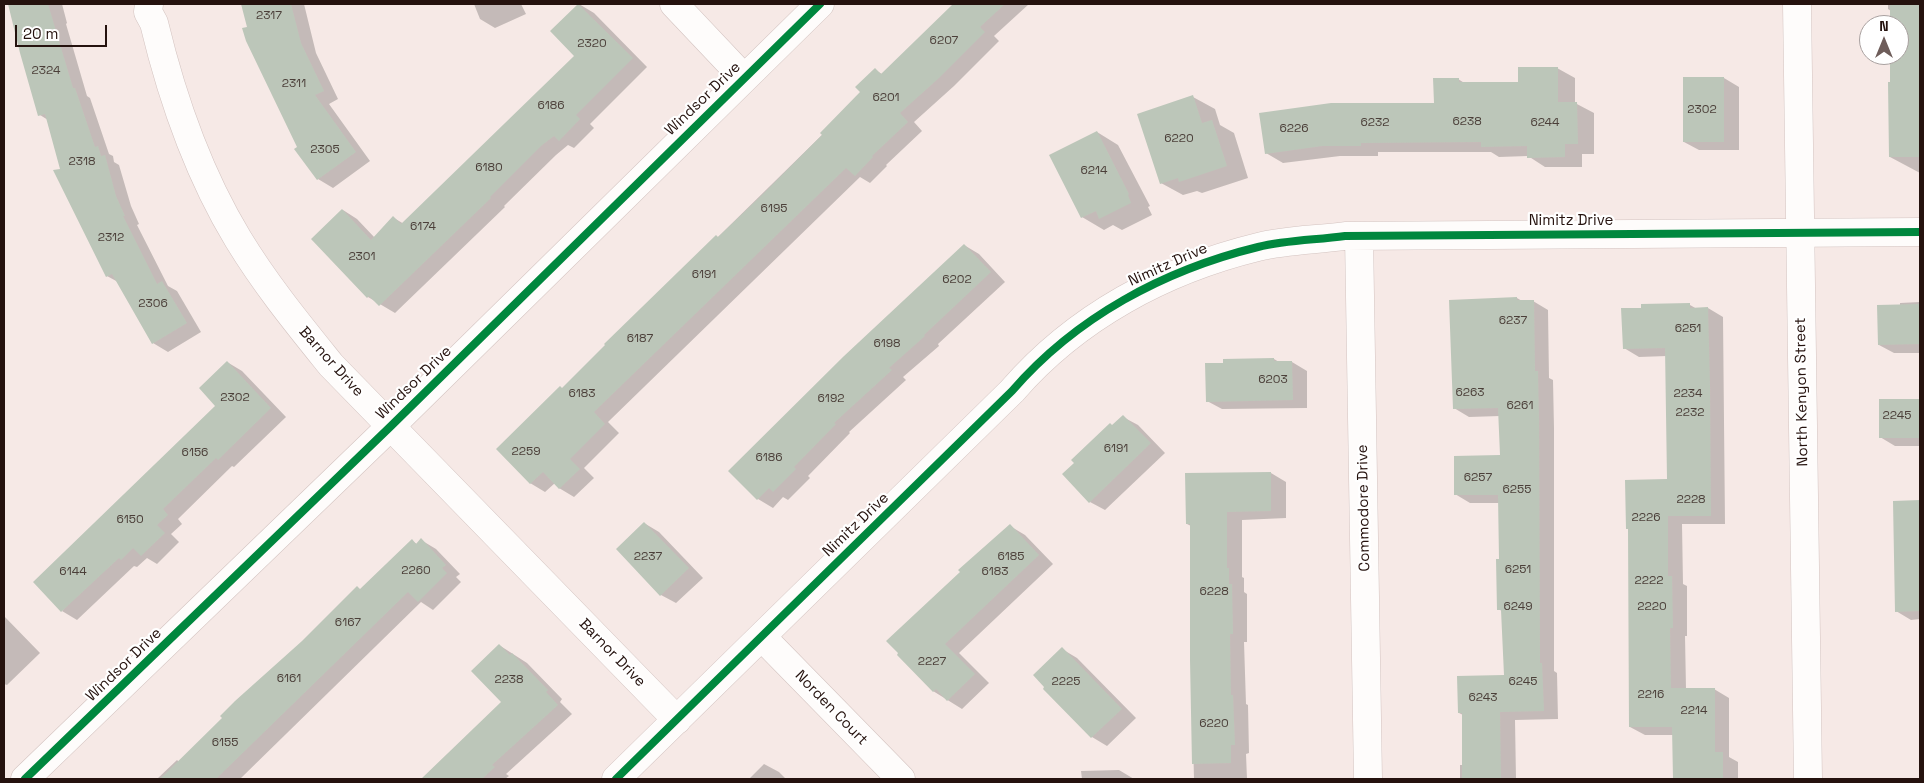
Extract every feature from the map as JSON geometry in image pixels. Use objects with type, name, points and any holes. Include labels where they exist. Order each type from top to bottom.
[{"type":"street","name":"Barnor Drive","points":[[149,4],[148,12],[154,23],[178,107],[199,161],[238,238],[303,332],[331,365],[677,720]]},
{"type":"street","points":[[674,4],[744,78]]},
{"type":"street","name":"Windsor Drive","points":[[25,779],[391,426],[820,4]]},
{"type":"street","name":"North Kenyon Street","points":[[1797,4],[1808,779]]},
{"type":"street","name":"Nimitz Drive","points":[[616,779],[1012,391],[1043,358],[1076,331],[1150,285],[1217,258],[1258,247],[1306,239],[1359,236],[1920,232]]},
{"type":"street","name":"Commodore Drive","points":[[1359,236],[1368,779]]},
{"type":"street","name":"Norden Court","points":[[762,636],[900,779]]},
{"type":"building","points":[[8,4],[48,4],[73,88],[75,88],[95,147],[98,146],[101,156],[105,155],[116,196],[125,216],[123,216],[157,284],[162,281],[187,323],[152,344],[112,274],[106,277],[53,170],[60,169],[45,114],[38,116]]},
{"type":"building","points":[[241,4],[291,4],[301,43],[324,91],[315,95],[356,152],[317,180],[294,149],[297,147],[246,41],[242,28],[247,27]]},
{"type":"building","points":[[578,4],[633,58],[576,115],[580,119],[559,141],[554,136],[541,146],[491,198],[379,306],[369,296],[367,298],[311,239],[342,209],[371,240],[393,216],[401,224],[574,56],[550,31]]},
{"type":"building","points":[[953,4],[1005,4],[980,27],[985,32],[939,78],[900,113],[908,122],[872,156],[855,176],[846,168],[594,412],[605,424],[570,459],[580,469],[559,489],[543,472],[530,484],[496,449],[560,386],[562,388],[604,344],[716,235],[718,237],[822,135],[820,133],[860,92],[855,87],[875,68],[881,74]]},
{"type":"building","points":[[1890,4],[1920,4],[1920,157],[1889,157],[1888,82],[1890,82],[1890,65],[1909,65],[1909,15],[1890,15]]},
{"type":"building","points":[[1518,67],[1558,67],[1558,102],[1577,102],[1578,144],[1565,144],[1565,157],[1527,158],[1527,146],[1481,147],[1481,142],[1361,143],[1361,146],[1322,146],[1265,154],[1259,113],[1331,103],[1434,103],[1433,78],[1459,78],[1459,82],[1518,82]]},
{"type":"building","points":[[1683,77],[1724,77],[1724,142],[1683,142]]},
{"type":"building","points":[[1193,95],[1202,123],[1212,120],[1227,166],[1179,182],[1178,178],[1160,184],[1137,114]]},
{"type":"building","points":[[1097,131],[1129,194],[1131,203],[1099,219],[1096,211],[1081,218],[1049,155]]},
{"type":"building","points":[[964,244],[991,272],[889,368],[892,370],[834,423],[836,424],[794,467],[796,469],[773,492],[769,488],[757,500],[728,471],[844,356]]},
{"type":"building","points":[[1517,297],[1517,300],[1534,300],[1535,371],[1538,371],[1539,419],[1540,663],[1542,663],[1544,711],[1500,712],[1501,779],[1462,779],[1462,713],[1458,713],[1457,676],[1504,675],[1501,610],[1497,610],[1496,559],[1499,559],[1498,495],[1454,495],[1454,456],[1500,455],[1498,408],[1453,409],[1449,300]]},
{"type":"building","points":[[1690,303],[1690,308],[1708,307],[1711,516],[1668,516],[1668,576],[1672,576],[1673,628],[1670,628],[1671,688],[1715,688],[1715,752],[1723,752],[1723,779],[1673,779],[1672,727],[1629,727],[1628,529],[1626,529],[1625,480],[1667,479],[1665,348],[1623,349],[1621,308],[1641,308],[1641,304]]},
{"type":"building","points":[[1920,304],[1920,344],[1878,345],[1877,305]]},
{"type":"building","points":[[1274,358],[1274,361],[1292,361],[1293,400],[1206,402],[1205,363],[1223,363],[1223,359]]},
{"type":"building","points":[[227,361],[271,408],[218,460],[216,458],[163,509],[168,515],[157,525],[165,533],[141,556],[133,548],[121,560],[119,558],[61,612],[33,582],[215,406],[199,388]]},
{"type":"building","points":[[1879,399],[1920,399],[1920,438],[1879,438]]},
{"type":"building","points":[[1123,415],[1151,443],[1089,503],[1062,474],[1074,463],[1071,460],[1110,423],[1112,425]]},
{"type":"building","points":[[1271,472],[1271,511],[1227,512],[1227,568],[1229,568],[1229,584],[1232,584],[1233,634],[1230,634],[1231,695],[1233,695],[1235,745],[1231,745],[1231,763],[1192,764],[1190,524],[1186,524],[1185,473]]},
{"type":"building","points":[[1920,500],[1920,611],[1895,612],[1893,501]]},
{"type":"building","points":[[644,522],[689,568],[660,596],[616,549]]},
{"type":"building","points":[[1010,524],[1039,555],[945,644],[975,674],[947,701],[936,689],[933,692],[886,641],[960,572],[958,570]]},
{"type":"building","points":[[421,538],[446,565],[442,568],[447,573],[418,602],[408,592],[216,779],[160,779],[222,718],[220,716],[235,701],[302,641],[357,586],[360,589],[412,539],[416,544]]},
{"type":"building","points":[[499,644],[510,655],[512,653],[548,690],[546,692],[558,705],[492,765],[495,767],[482,779],[421,779],[501,702],[471,671]]},
{"type":"building","points":[[1062,647],[1122,709],[1091,738],[1043,689],[1044,687],[1033,675]]},
{"type":"cycle path","points":[[25,779],[391,426],[820,4]]},
{"type":"cycle path","points":[[616,779],[1037,365],[1093,319],[1156,283],[1189,269],[1258,247],[1290,241],[1345,236],[1920,232]]}]
